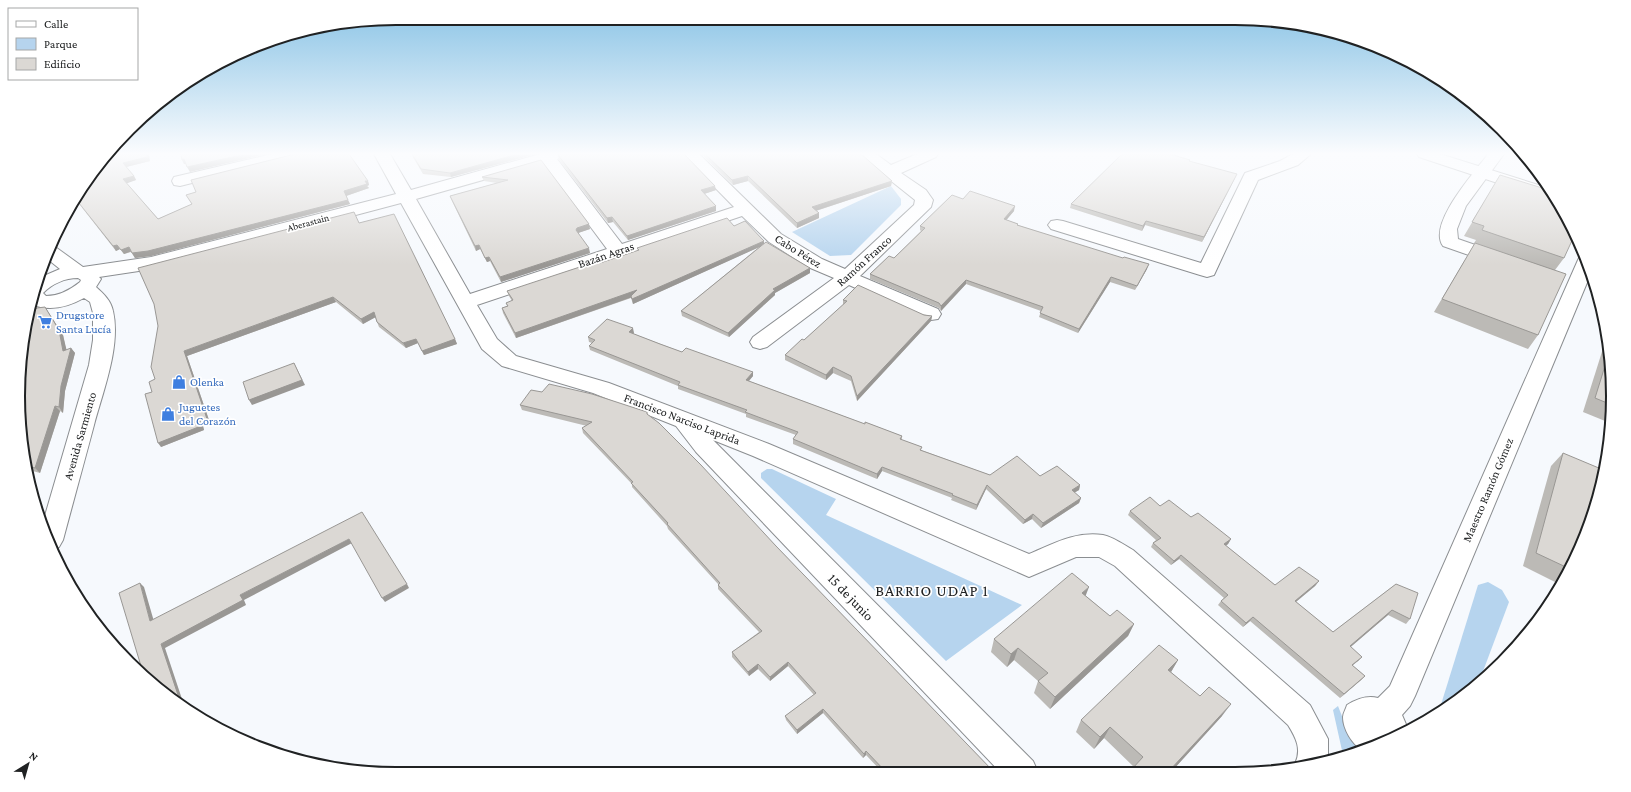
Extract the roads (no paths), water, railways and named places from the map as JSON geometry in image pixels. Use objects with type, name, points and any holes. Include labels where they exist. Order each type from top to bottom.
[{"type":"street","name":"Francisco Narciso Laprida","points":[[403,191],[490,344],[509,361],[601,388],[683,419],[761,450],[1029,566],[1074,546],[1102,546],[1124,558],[1299,714],[1313,739],[1313,758]]},
{"type":"street","name":"Aberastain","points":[[83,280],[424,191]]},
{"type":"street","points":[[576,191],[618,251]]},
{"type":"street","name":"Cabo Pérez","points":[[727,191],[775,238],[815,263],[930,314]]},
{"type":"street","name":"Ramón Franco","points":[[760,342],[847,278],[922,207],[924,200],[916,191]]},
{"type":"street","points":[[1057,225],[1208,270],[1245,191]]},
{"type":"street","points":[[1469,191],[1458,206],[1448,229],[1449,242],[1516,265]]},
{"type":"street","name":"Bazán Agras","points":[[466,302],[745,209]]},
{"type":"street","name":"Avenida Sarmiento","points":[[52,534],[100,365],[105,316],[98,299],[83,280],[53,254]]},
{"type":"street","name":"Maestro Ramón Gómez","points":[[1387,731],[1392,705],[1400,696],[1568,283],[1582,266]]},
{"type":"street","points":[[36,308],[71,297],[83,280],[58,275],[43,283]]},
{"type":"street","points":[[38,301],[73,302],[82,306],[95,319],[103,331]]},
{"type":"street","name":"15 de junio","points":[[683,419],[704,446],[1017,767]]},
{"type":"place","name":"Drugstore Santa Lucía","points":[[45,322]]},
{"type":"place","name":"Olenka","points":[[179,382]]},
{"type":"place","name":"Juguetes del Corazón","points":[[168,414]]},
{"type":"district","name":"BARRIO UDAP 1","points":[[932,590]]}]
